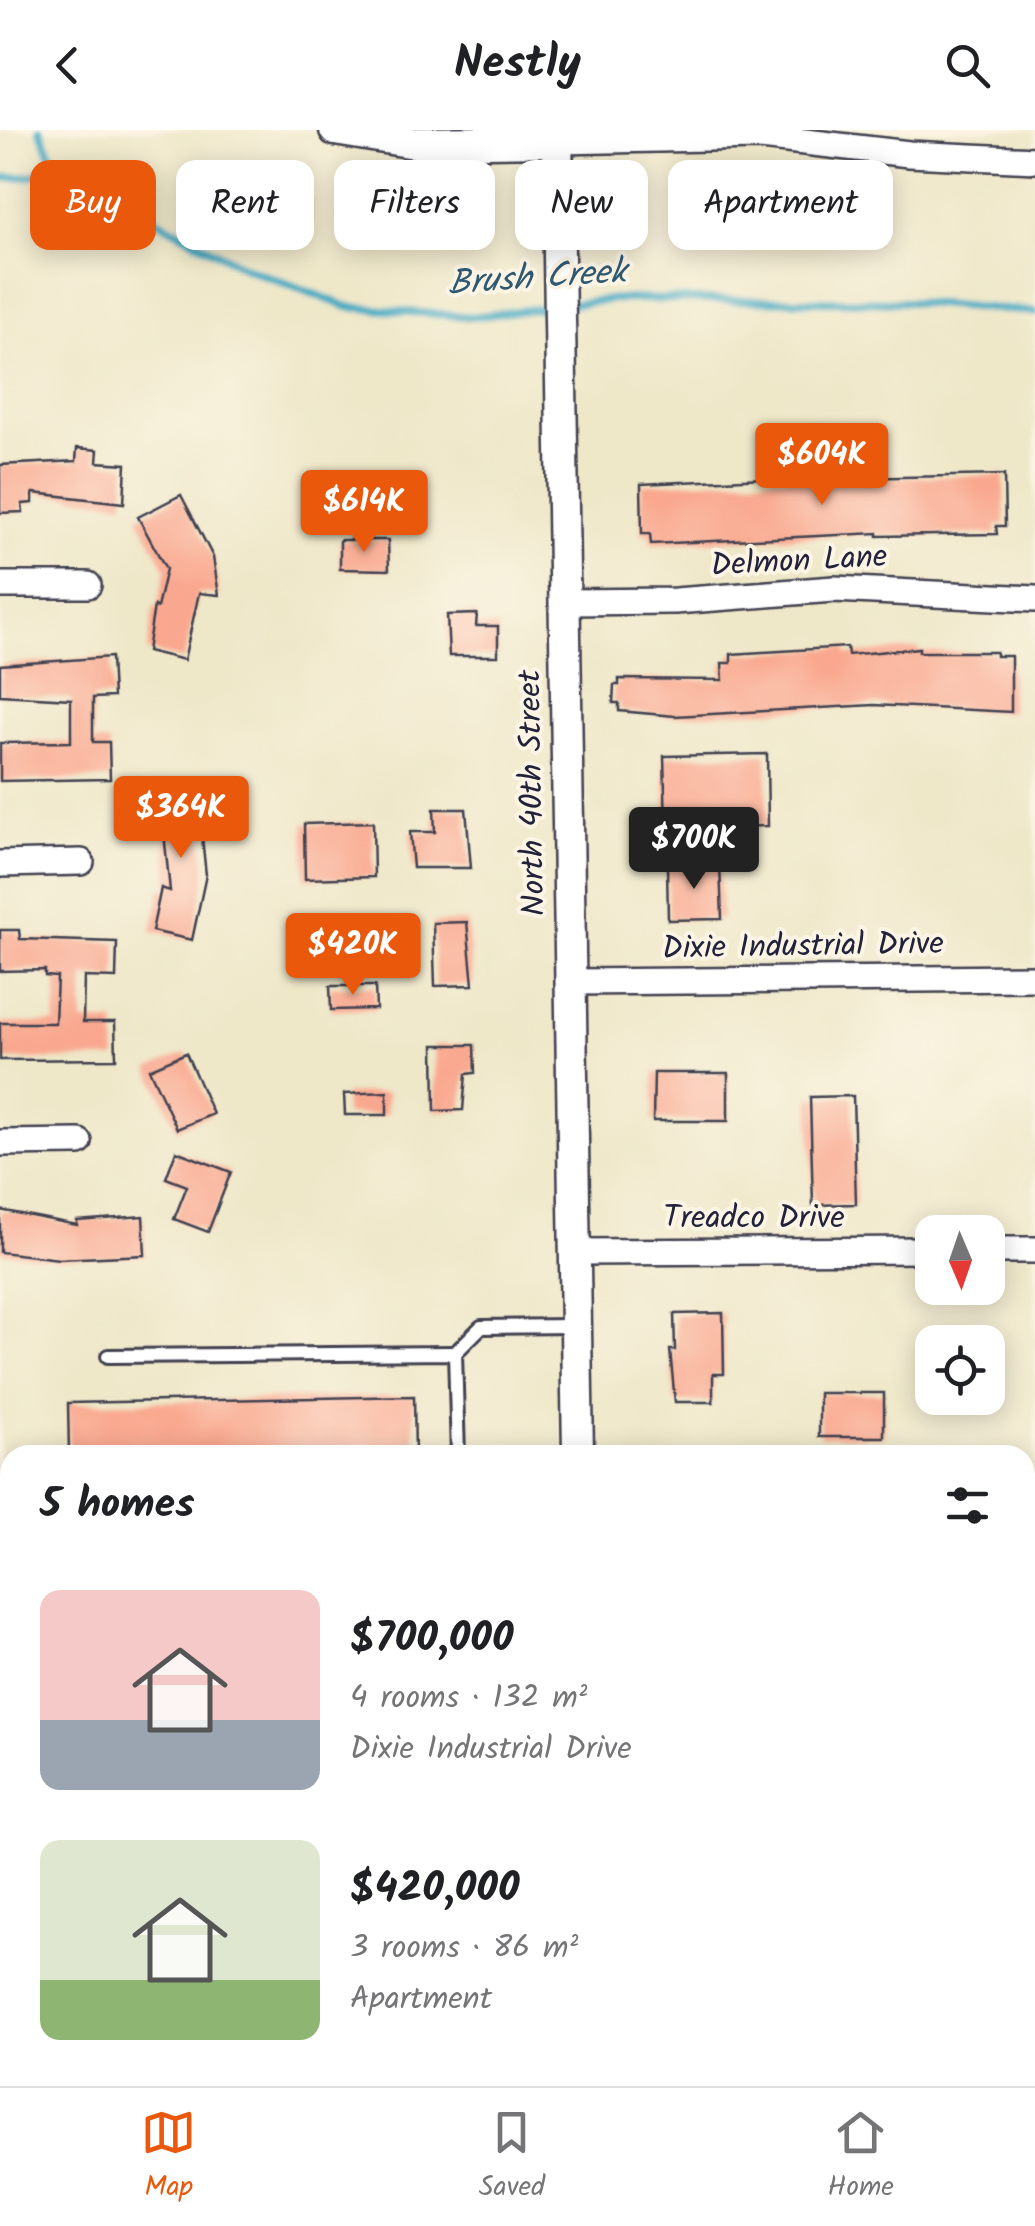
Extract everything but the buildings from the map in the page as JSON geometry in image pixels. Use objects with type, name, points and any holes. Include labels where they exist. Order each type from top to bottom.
[{"type":"street","points":[[335,130],[415,143],[558,136],[761,138],[909,154],[1035,160]]},
{"type":"street","name":"North 40th Street","points":[[558,136],[578,1445]]},
{"type":"street","points":[[0,586],[88,585]]},
{"type":"street","name":"Delmon Lane","points":[[565,602],[675,601],[851,588],[1035,599]]},
{"type":"street","points":[[0,864],[80,862]]},
{"type":"street","name":"Dixie Industrial Drive","points":[[571,982],[1035,978]]},
{"type":"street","points":[[0,1143],[79,1142]]},
{"type":"street","name":"Treadco Drive","points":[[576,1252],[915,1250]]},
{"type":"street","points":[[1005,1250],[1035,1250]]},
{"type":"lane","points":[[108,1356],[455,1352],[481,1327],[575,1326]]},
{"type":"lane","points":[[455,1352],[458,1445]]},
{"type":"waterway","name":"Brush Creek","points":[[40,130],[56,166],[246,268],[348,307],[471,317],[552,307]]},
{"type":"waterway","points":[[0,178],[30,176]]},
{"type":"waterway","name":"Brush Creek","points":[[566,305],[615,299],[912,302],[1035,312]]}]
